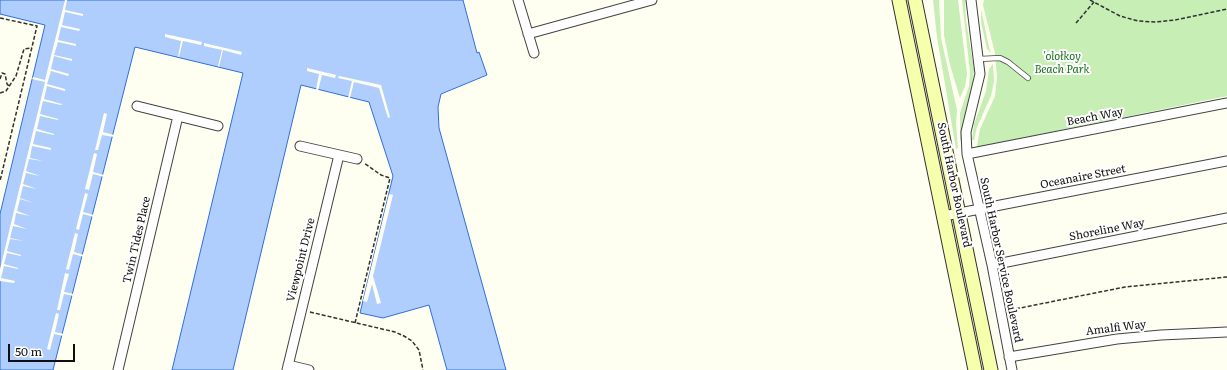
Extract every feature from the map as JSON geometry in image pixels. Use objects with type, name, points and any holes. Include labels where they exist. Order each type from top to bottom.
[{"type":"main road","name":"South Harbor Boulevard","points":[[899,0],[975,370]]},
{"type":"main road","name":"South Harbor Boulevard","points":[[916,0],[991,370]]},
{"type":"street","points":[[518,0],[534,53]]},
{"type":"street","points":[[614,0],[617,10]]},
{"type":"street","points":[[528,34],[652,0]]},
{"type":"street","name":"South Harbor Service Boulevard","points":[[971,0],[980,74],[966,132],[967,154],[992,265],[1012,370]]},
{"type":"street","name":"Beach Way","points":[[967,154],[1227,103]]},
{"type":"street","points":[[138,106],[218,126]]},
{"type":"street","name":"Twin Tides Place","points":[[118,370],[178,116]]},
{"type":"street","points":[[300,146],[357,159]]},
{"type":"street","name":"Viewpoint Drive","points":[[287,368],[339,155]]},
{"type":"street","name":"Oceanaire Street","points":[[944,216],[1227,160]]},
{"type":"street","name":"Shoreline Way","points":[[992,265],[1227,218]]},
{"type":"street","name":"Amalfi Way","points":[[1009,358],[1117,339],[1227,332]]},
{"type":"street","points":[[287,368],[309,370]]},
{"type":"lane","points":[[979,59],[1000,58],[1008,62],[1028,78]]},
{"type":"path","points":[[1090,0],[1120,16],[1138,21],[1175,20],[1227,9]]},
{"type":"path","points":[[1076,23],[1094,2]]},
{"type":"path","points":[[0,18],[37,26],[0,181]]},
{"type":"path","points":[[0,93],[6,91],[18,70],[24,49],[32,48]]},
{"type":"path","points":[[0,79],[2,73],[5,74],[9,86]]},
{"type":"path","points":[[355,323],[390,178],[381,175],[357,159]]},
{"type":"path","points":[[1000,312],[1124,287],[1227,277]]},
{"type":"path","points":[[301,310],[396,332],[412,341],[418,350],[423,370]]},
{"type":"green space","points":[[933,0],[939,0],[941,38],[957,110],[956,123],[958,148],[956,149],[937,37]]},
{"type":"green space","points":[[944,0],[958,0],[967,74],[965,86],[960,98],[950,65],[944,35]]},
{"type":"green space","points":[[962,0],[965,0],[966,20],[974,69],[973,81],[962,128],[962,142],[960,140],[960,113],[969,86],[970,72]]},
{"type":"green space","name":"'olołkoy Beach Park","points":[[984,0],[1227,0],[1227,96],[978,147],[980,129],[995,96],[997,77],[995,53],[983,5]]},
{"type":"green space","points":[[981,9],[991,53],[987,49],[981,22]]},
{"type":"green space","points":[[993,64],[994,81],[991,96],[977,127],[974,140],[972,140],[974,124],[986,91],[989,69]]},
{"type":"water","points":[[0,0],[463,0],[477,53],[479,52],[487,75],[441,94],[438,107],[439,128],[506,370],[447,370],[429,305],[383,318],[360,313],[393,176],[369,102],[301,85],[233,370],[172,370],[243,73],[135,47],[53,370],[0,370],[0,214],[45,25],[0,14]]},
{"type":"pier","points":[[65,0],[67,0],[65,10],[83,14],[83,16],[65,12],[62,25],[80,29],[79,31],[61,27],[58,40],[76,44],[76,46],[58,42],[54,55],[72,59],[72,61],[54,56],[51,69],[69,74],[68,76],[51,71],[47,84],[65,89],[65,91],[47,86],[44,99],[62,104],[43,101],[40,114],[58,120],[40,116],[37,129],[54,135],[36,131],[33,144],[51,148],[51,150],[32,146],[30,158],[43,161],[29,159],[26,171],[40,176],[26,173],[23,184],[37,189],[23,186],[20,198],[34,203],[20,199],[17,211],[30,216],[16,213],[14,224],[27,229],[13,226],[10,238],[24,241],[10,239],[7,251],[21,256],[7,253],[4,264],[18,269],[4,266],[1,278],[15,281],[14,283],[0,281],[0,269],[45,82],[32,79],[33,77],[45,80]]},
{"type":"pier","points":[[165,34],[202,42],[201,45],[183,41],[178,57],[181,41],[165,37]]},
{"type":"pier","points":[[204,43],[242,52],[241,55],[223,50],[219,67],[222,50],[204,46]]},
{"type":"pier","points":[[307,68],[336,75],[335,78],[322,75],[318,91],[316,90],[319,74],[307,71]]},
{"type":"pier","points":[[339,76],[381,85],[390,117],[388,118],[379,88],[354,82],[350,98],[348,98],[352,81],[338,78]]},
{"type":"pier","points":[[104,113],[107,114],[103,132],[114,135],[114,137],[102,135],[98,150],[95,150]]},
{"type":"pier","points":[[94,153],[97,154],[93,172],[104,175],[104,177],[93,174],[89,190],[85,189]]},
{"type":"pier","points":[[85,193],[88,194],[83,212],[94,215],[94,217],[83,214],[79,230],[76,229]]},
{"type":"pier","points":[[389,194],[393,195],[373,276],[381,303],[377,304],[372,284],[367,302],[363,301]]},
{"type":"pier","points":[[75,233],[78,234],[74,252],[84,255],[84,257],[73,254],[69,270],[66,269]]},
{"type":"pier","points":[[65,273],[69,274],[64,292],[74,294],[74,296],[64,294],[60,310],[57,310]]},
{"type":"pier","points":[[56,313],[59,314],[55,332],[64,334],[64,336],[54,334],[50,350],[47,349]]}]
